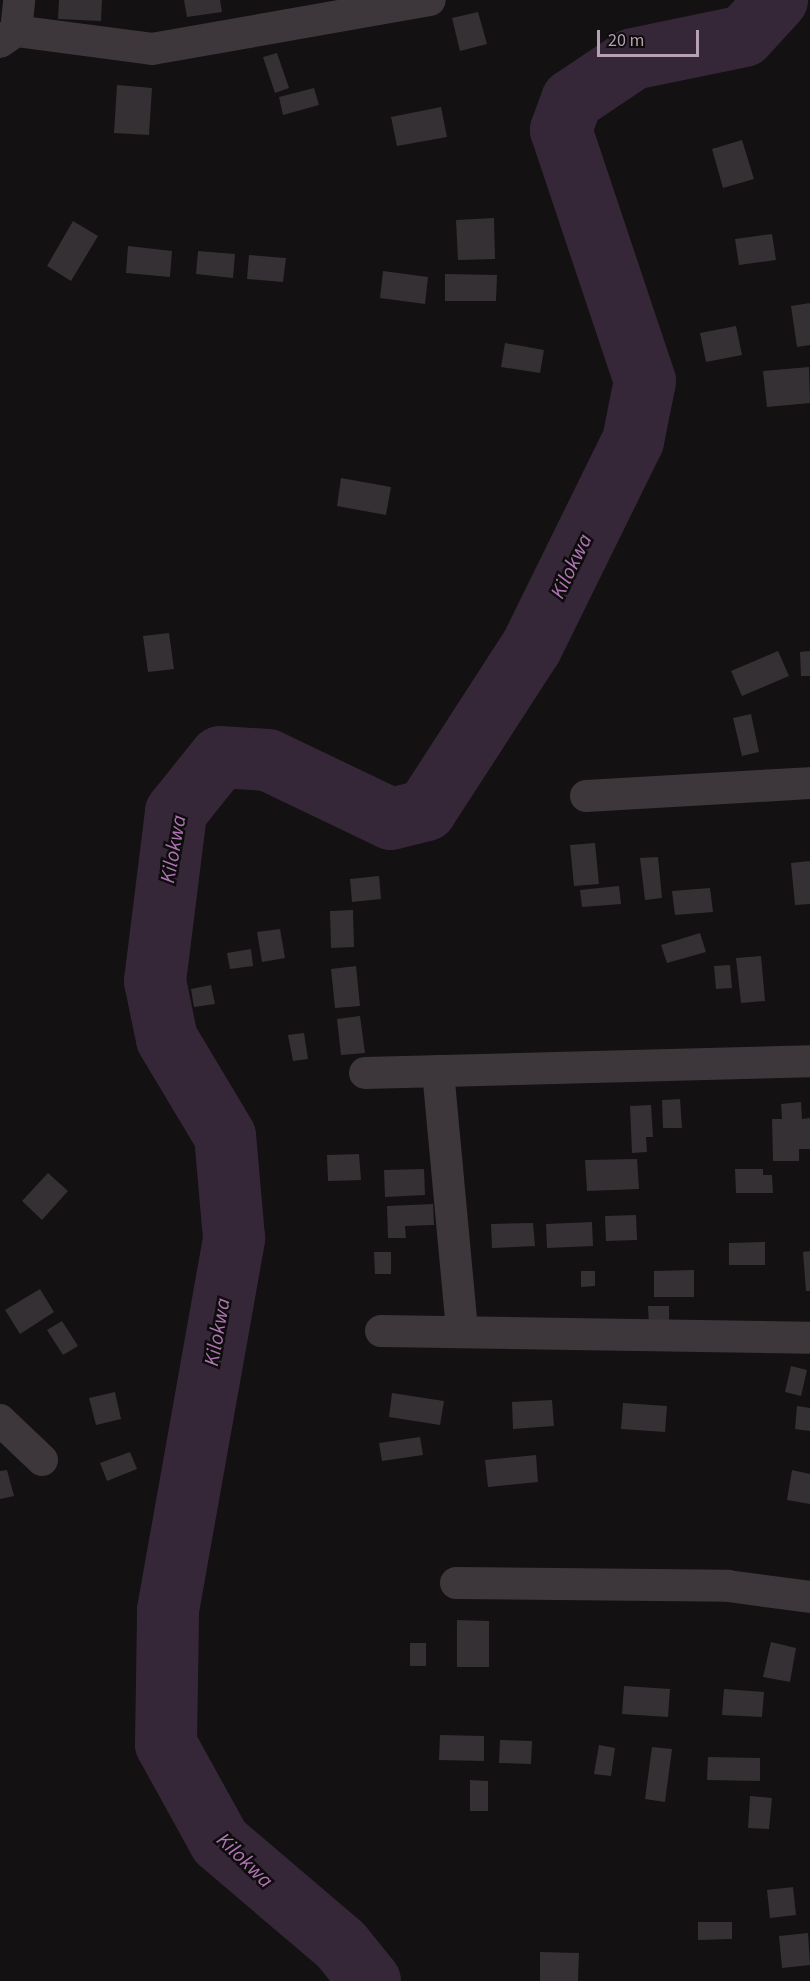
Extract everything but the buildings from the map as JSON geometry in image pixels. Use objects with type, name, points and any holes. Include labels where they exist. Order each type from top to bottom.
[{"type":"street","points":[[19,0],[8,36],[152,49],[430,0]]},
{"type":"street","points":[[586,796],[810,783]]},
{"type":"street","points":[[365,1073],[810,1061]]},
{"type":"street","points":[[438,1071],[462,1332]]},
{"type":"street","points":[[381,1331],[810,1338]]},
{"type":"street","points":[[0,1420],[42,1460]]},
{"type":"street","points":[[456,1583],[728,1586],[810,1597]]},
{"type":"waterway","name":"Kilokwa","points":[[370,1981],[341,1945],[220,1842],[166,1744],[168,1610],[234,1238],[225,1136],[167,1039],[155,981],[176,812],[220,757],[268,760],[391,819],[426,810],[531,648],[633,441],[645,381],[561,130],[572,100],[633,59],[744,36],[777,0]]}]
